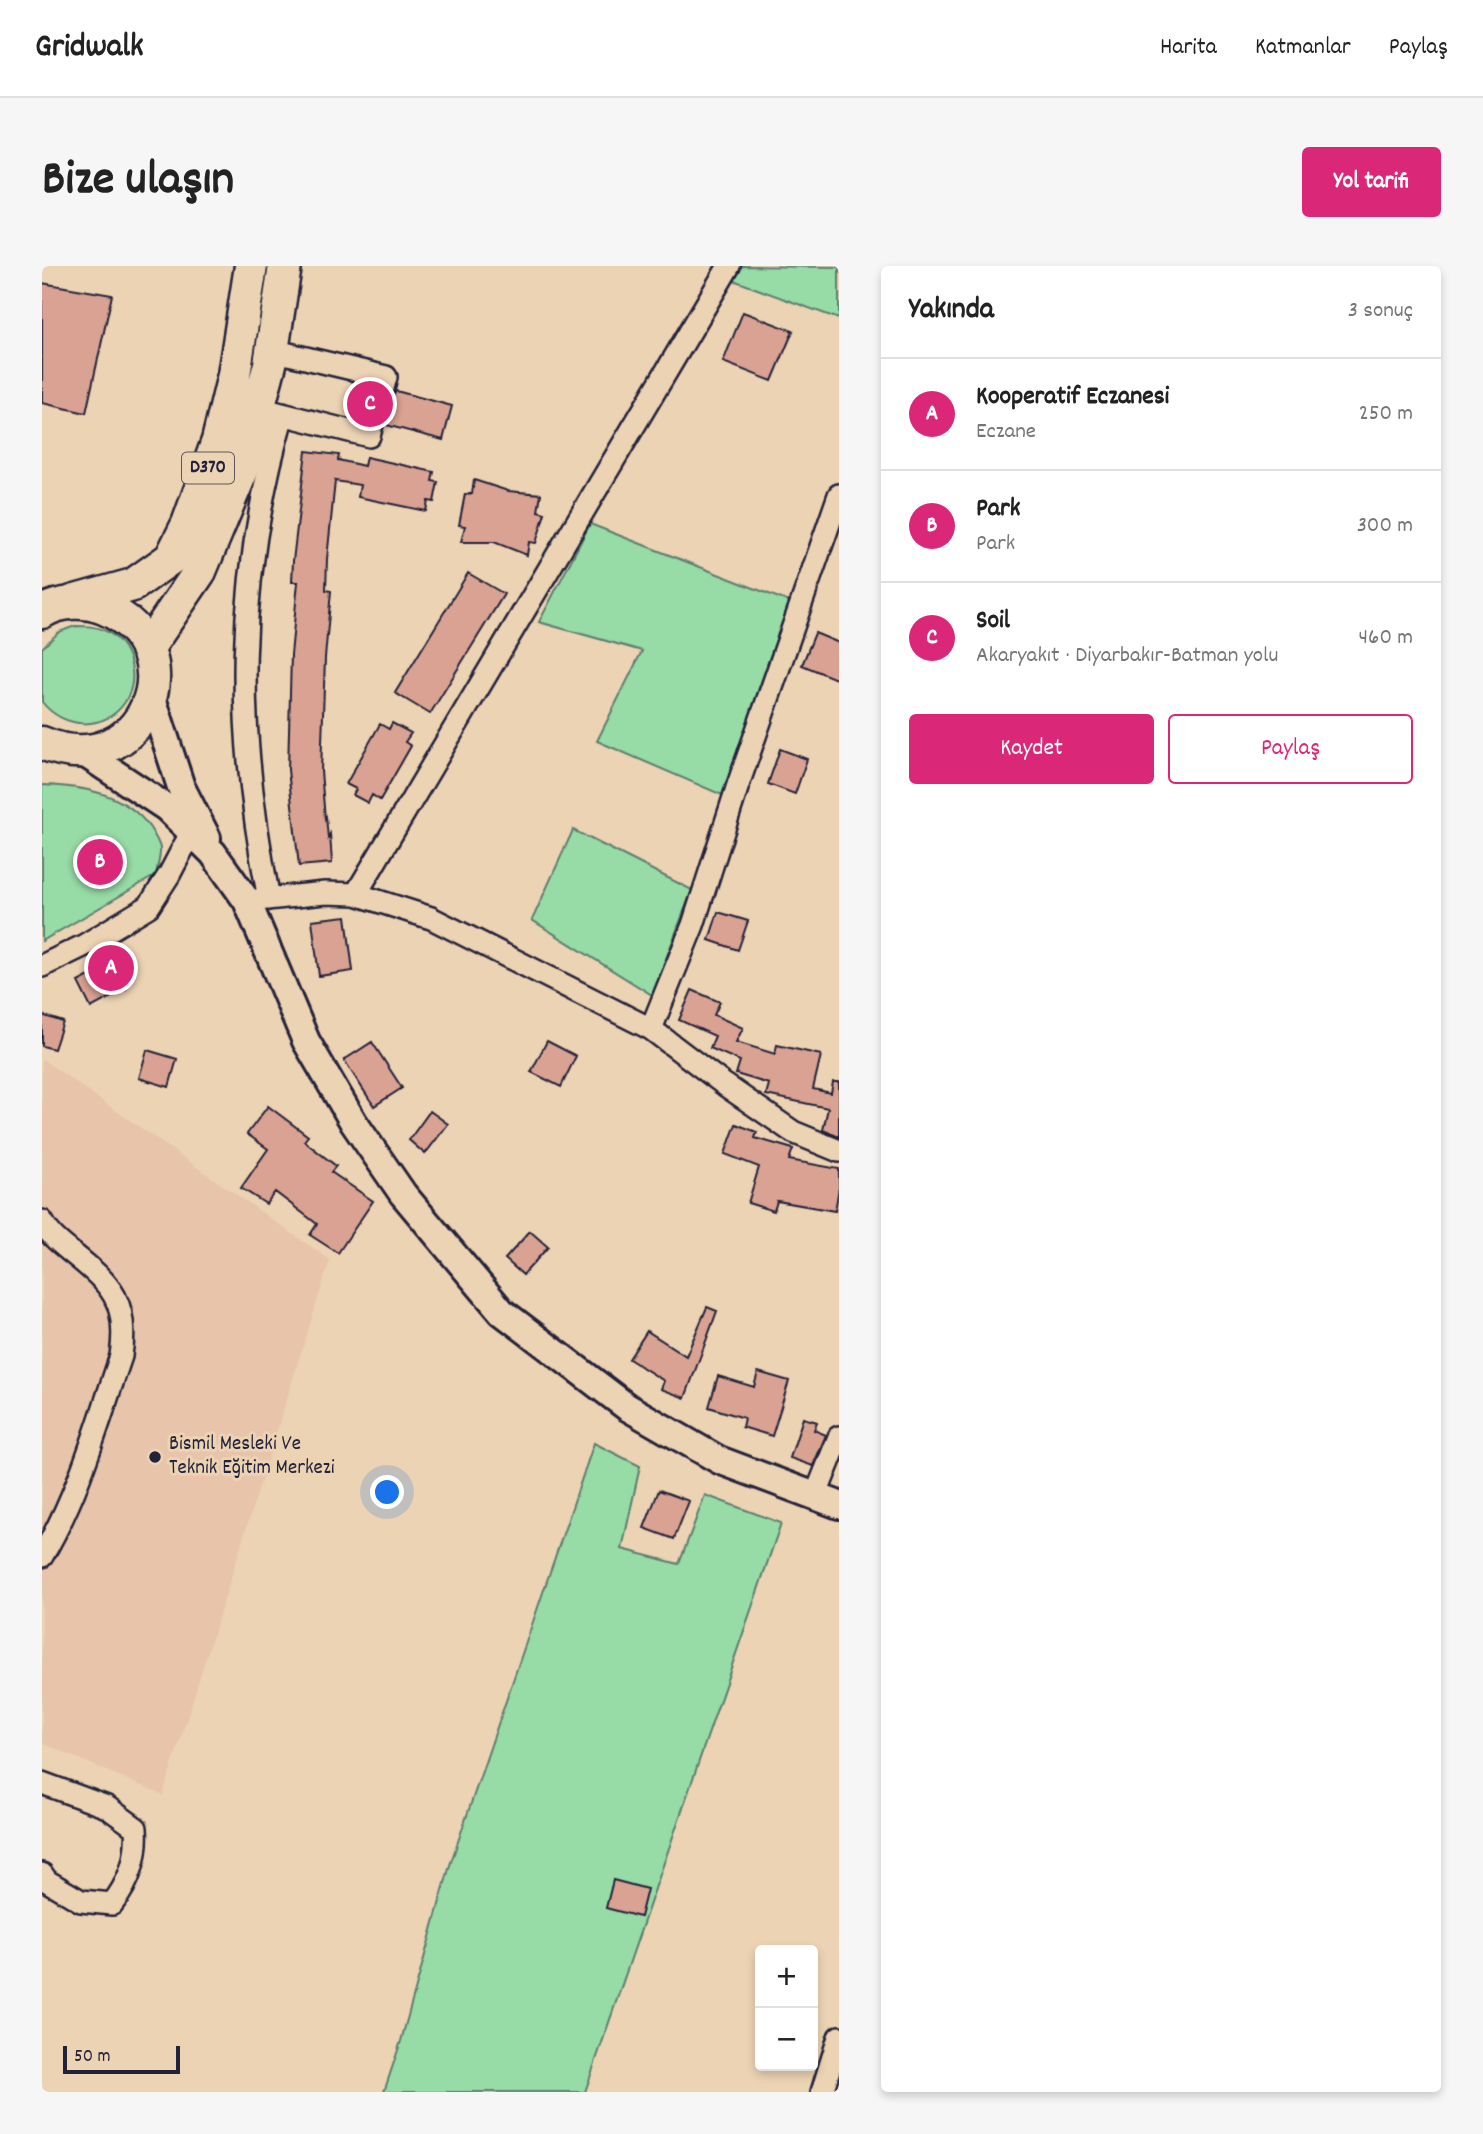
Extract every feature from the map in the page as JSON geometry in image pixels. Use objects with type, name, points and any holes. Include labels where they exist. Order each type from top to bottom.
[{"type":"highway","name":"D370","points":[[72,602],[133,585],[171,558],[188,524],[218,441],[234,375],[251,266]]},
{"type":"highway","name":"D370","points":[[148,649],[200,571],[270,411],[272,350],[285,266]]},
{"type":"highway","points":[[42,612],[72,602],[95,604],[117,613],[135,628],[148,649],[153,671],[151,695],[142,717],[127,735],[107,747],[84,752],[60,751],[42,743]]},
{"type":"main road","points":[[151,695],[181,787],[214,853]]},
{"type":"main road","points":[[84,752],[167,808],[258,900],[306,1041],[354,1123],[403,1194],[502,1312],[627,1407],[719,1460],[827,1501]]},
{"type":"street","points":[[356,894],[729,266]]},
{"type":"street","points":[[272,350],[386,377],[383,388]]},
{"type":"street","points":[[373,421],[369,436],[270,411],[270,460],[250,566],[245,648],[248,768],[260,854],[258,900],[325,893],[356,894],[431,918],[651,1028],[725,1085],[793,1132],[839,1151]]},
{"type":"street","points":[[651,1028],[693,925],[839,495]]},
{"type":"street","points":[[42,966],[83,946],[149,906],[191,833],[181,787]]},
{"type":"street","points":[[42,1221],[48,1232],[98,1273],[116,1295],[122,1314],[124,1337],[121,1356],[83,1467],[57,1530],[42,1556]]},
{"type":"street","points":[[827,1501],[839,1437]]},
{"type":"street","points":[[42,1783],[107,1807],[136,1828],[138,1848],[124,1890],[112,1904],[81,1901],[47,1881],[42,1874]]},
{"type":"street","points":[[822,2092],[839,2037]]},
{"type":"shaded area","name":"Bismil Mesleki Ve Teknik Eğitim Merkezi","points":[[42,1059],[330,1260],[163,1795],[42,1743]]},
{"type":"green space","points":[[741,266],[839,267],[839,319],[733,280]]},
{"type":"green space","points":[[590,524],[792,603],[722,795],[597,741],[642,651],[539,622]]},
{"type":"green space","points":[[75,626],[95,627],[106,631],[122,644],[130,662],[132,683],[125,702],[117,712],[95,722],[72,722],[61,718],[42,702],[42,648],[59,632]]},
{"type":"green space","points":[[42,785],[72,787],[116,799],[140,816],[154,835],[160,851],[156,875],[42,941]]},
{"type":"green space","points":[[573,830],[692,890],[652,995],[532,920]]},
{"type":"green space","points":[[594,1443],[640,1466],[622,1549],[679,1564],[705,1495],[781,1523],[585,2092],[384,2092],[450,1865]]},
{"type":"building","points":[[42,283],[112,295],[86,413],[42,403]]},
{"type":"building","points":[[743,312],[793,331],[772,381],[723,362]]},
{"type":"building","points":[[362,385],[370,387],[373,397],[380,401],[392,398],[396,391],[452,406],[443,440],[386,425],[383,412],[376,408],[364,411],[360,418],[354,416]]},
{"type":"building","points":[[306,451],[339,455],[338,460],[364,466],[366,457],[434,472],[432,481],[438,482],[434,502],[428,501],[426,511],[358,497],[360,485],[335,481],[327,559],[326,590],[331,591],[325,658],[321,771],[332,863],[299,866],[288,770],[291,655],[298,582],[292,582],[293,561]]},
{"type":"building","points":[[474,480],[508,491],[541,494],[538,511],[545,513],[536,543],[529,542],[527,555],[494,542],[461,542],[465,526],[459,525],[465,494],[472,494]]},
{"type":"building","points":[[468,573],[504,594],[430,714],[395,693]]},
{"type":"building","points":[[815,633],[839,643],[839,671],[836,679],[802,665]]},
{"type":"building","points":[[392,723],[411,733],[405,742],[411,746],[380,800],[372,795],[368,803],[353,795],[356,789],[346,784],[380,724],[389,729]]},
{"type":"building","points":[[780,749],[807,759],[795,794],[768,784]]},
{"type":"building","points":[[718,912],[748,921],[738,950],[709,940]]},
{"type":"building","points":[[346,916],[353,971],[319,976],[312,920]]},
{"type":"building","points":[[112,964],[126,989],[91,1008],[78,982]]},
{"type":"building","points":[[692,990],[720,1002],[714,1015],[743,1028],[736,1042],[775,1054],[777,1045],[821,1055],[813,1089],[831,1093],[833,1082],[839,1082],[839,1137],[823,1130],[828,1108],[766,1095],[769,1084],[736,1074],[740,1061],[710,1048],[715,1036],[679,1020]]},
{"type":"building","points":[[42,1015],[63,1022],[54,1049],[42,1046]]},
{"type":"building","points":[[547,1041],[576,1056],[561,1087],[531,1072]]},
{"type":"building","points":[[372,1042],[402,1088],[374,1106],[344,1060]]},
{"type":"building","points":[[147,1050],[177,1059],[169,1087],[139,1078]]},
{"type":"building","points":[[268,1106],[308,1136],[304,1141],[336,1166],[331,1172],[373,1201],[338,1253],[310,1235],[317,1224],[275,1192],[266,1204],[241,1188],[268,1149],[247,1134]]},
{"type":"building","points":[[430,1111],[448,1124],[425,1154],[409,1140]]},
{"type":"building","points":[[736,1124],[757,1132],[755,1138],[793,1149],[789,1160],[839,1169],[835,1211],[777,1201],[774,1211],[748,1203],[759,1167],[725,1154]]},
{"type":"building","points":[[530,1231],[548,1247],[523,1275],[505,1259]]},
{"type":"building","points":[[707,1307],[717,1311],[685,1398],[661,1389],[664,1381],[629,1359],[647,1331],[686,1356]]},
{"type":"building","points":[[758,1372],[789,1381],[772,1436],[742,1427],[744,1418],[709,1407],[718,1376],[754,1387]]},
{"type":"building","points":[[803,1418],[817,1422],[814,1430],[826,1435],[813,1466],[790,1458]]},
{"type":"building","points":[[659,1490],[689,1501],[674,1539],[644,1528]]},
{"type":"building","points":[[613,1880],[647,1889],[640,1917],[606,1908]]},
{"type":"tunnel","points":[[373,421],[383,388]]},
{"type":"place","name":"Soil","points":[[370,404]]},
{"type":"place","name":"Park","points":[[100,862]]},
{"type":"place","name":"Kooperatif Eczanesi","points":[[111,968]]},
{"type":"place","name":"Bismil Mesleki Ve Teknik Eğitim Merkezi","points":[[155,1457]]}]
